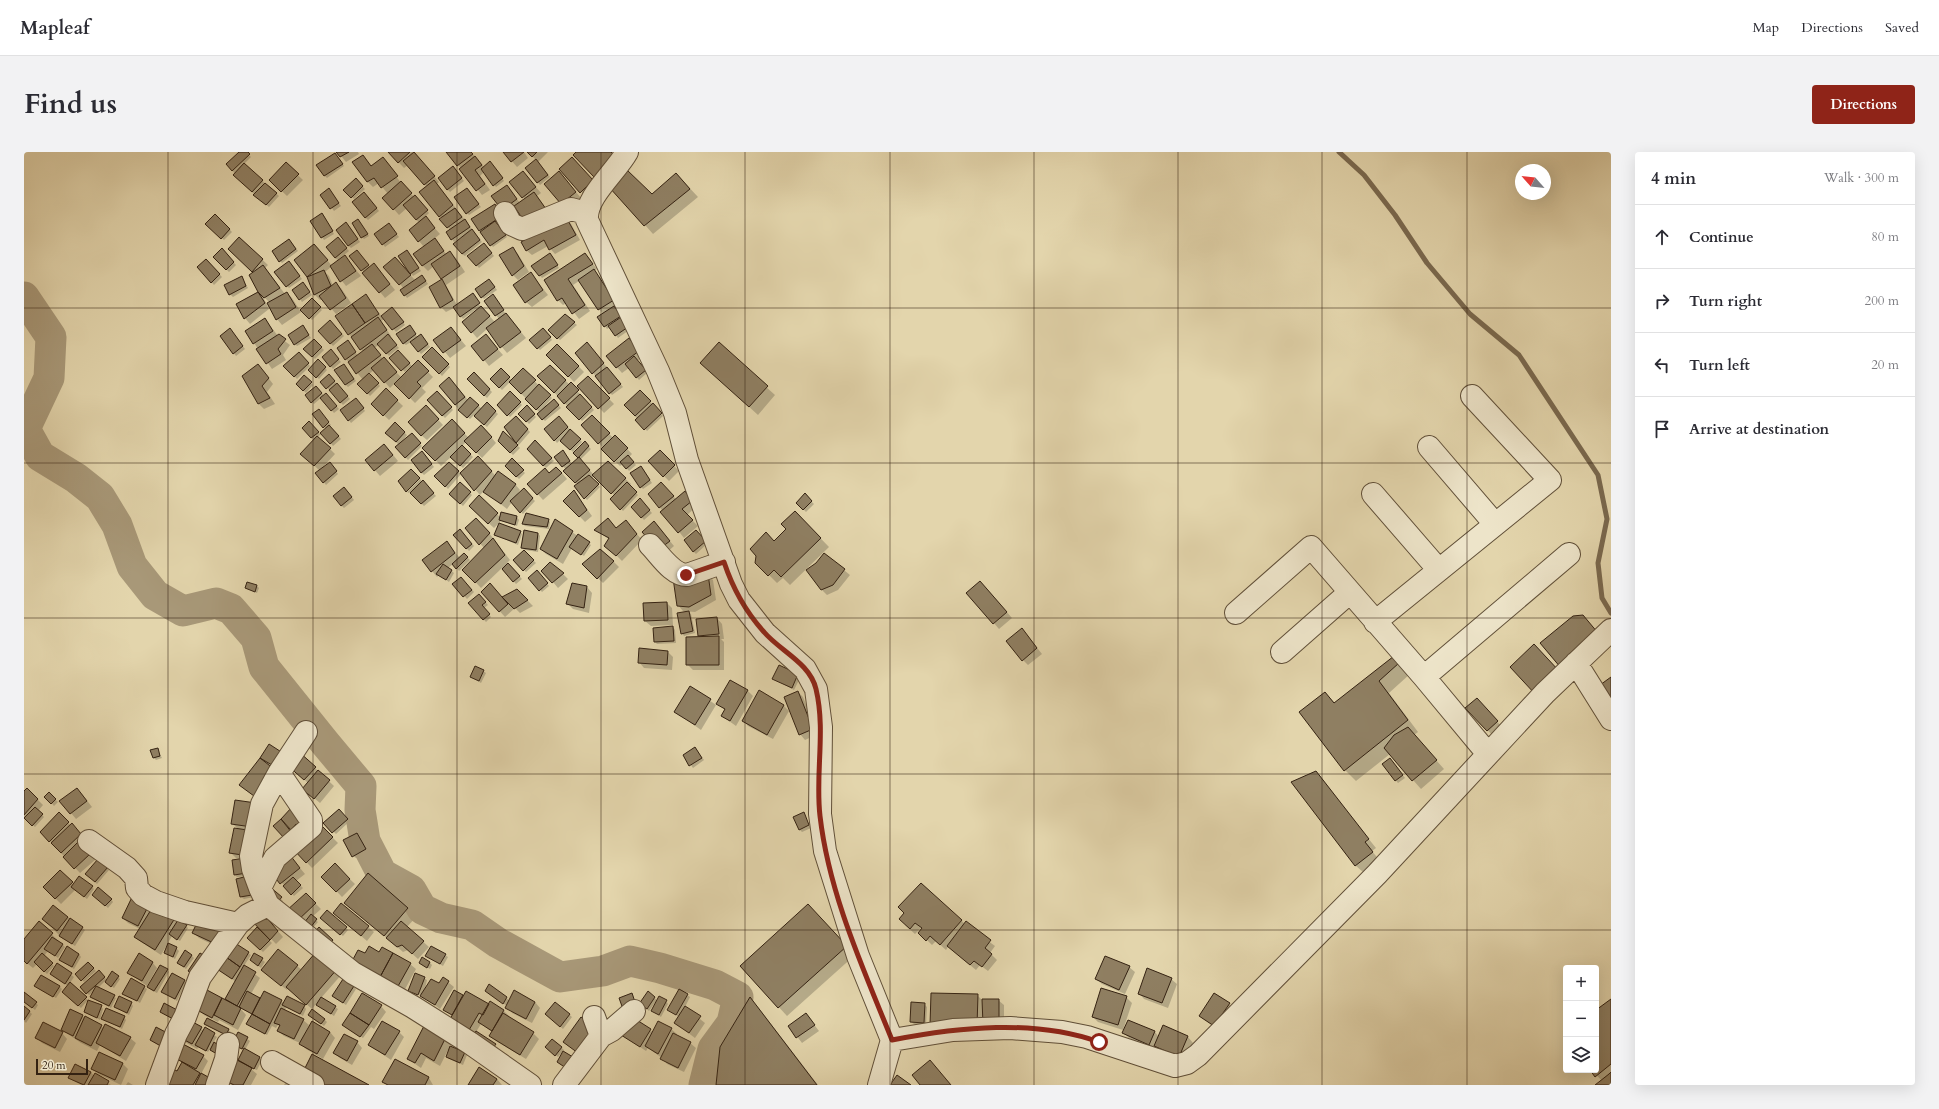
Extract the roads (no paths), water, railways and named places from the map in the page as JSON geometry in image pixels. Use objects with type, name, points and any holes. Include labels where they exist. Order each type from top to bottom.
[{"type":"street","points":[[626,152],[620,163],[592,200],[586,213],[589,226],[651,357],[672,406],[688,460],[731,584],[749,613],[765,633],[805,669],[816,689],[821,727],[820,814],[825,851],[858,956],[892,1040],[879,1085]]},
{"type":"street","points":[[504,213],[511,224],[522,229],[571,209],[586,213]]},
{"type":"street","points":[[1375,622],[1550,480],[1472,396]]},
{"type":"street","points":[[1429,447],[1495,524]]},
{"type":"street","points":[[1373,494],[1438,570]]},
{"type":"street","points":[[650,545],[675,572],[681,575],[686,575],[724,562]]},
{"type":"street","points":[[1236,613],[1311,548],[1424,677],[1488,754]]},
{"type":"street","points":[[1424,677],[1569,554]]},
{"type":"street","points":[[1282,652],[1349,593]]},
{"type":"street","points":[[892,1040],[953,1030],[1010,1028],[1062,1032],[1087,1037],[1176,1066],[1187,1063],[1198,1055],[1377,874],[1488,754],[1576,663],[1607,634]]},
{"type":"street","points":[[1576,663],[1611,719]]},
{"type":"street","points":[[306,732],[279,773],[262,804],[251,856],[253,869],[264,897],[353,974],[470,1043],[530,1085]]},
{"type":"street","points":[[157,1085],[176,1034],[185,1017],[200,977],[238,924],[264,897],[275,858],[311,827],[311,820],[279,773]]},
{"type":"street","points":[[89,841],[127,868],[136,878],[137,888],[143,895],[156,902],[185,912],[238,924]]},
{"type":"street","points":[[564,1085],[598,1026],[612,1030],[634,1011]]},
{"type":"street","points":[[217,1085],[226,1059],[228,1044]]},
{"type":"street","points":[[272,1062],[313,1085]]},
{"type":"waterway","points":[[1339,152],[1364,175],[1395,215],[1427,263],[1470,314],[1519,355],[1598,475],[1607,519],[1598,563],[1602,598],[1611,613]]},
{"type":"waterway","points":[[24,297],[51,337],[49,378],[25,429],[40,456],[76,478],[100,497],[117,525],[132,566],[155,595],[183,611],[216,603],[231,609],[256,638],[264,667],[361,786],[360,810],[365,841],[382,874],[411,890],[422,909],[441,918],[472,925],[498,943],[560,977],[603,971],[630,961],[660,968],[715,985],[738,997],[732,1023],[713,1049],[704,1085]]}]
